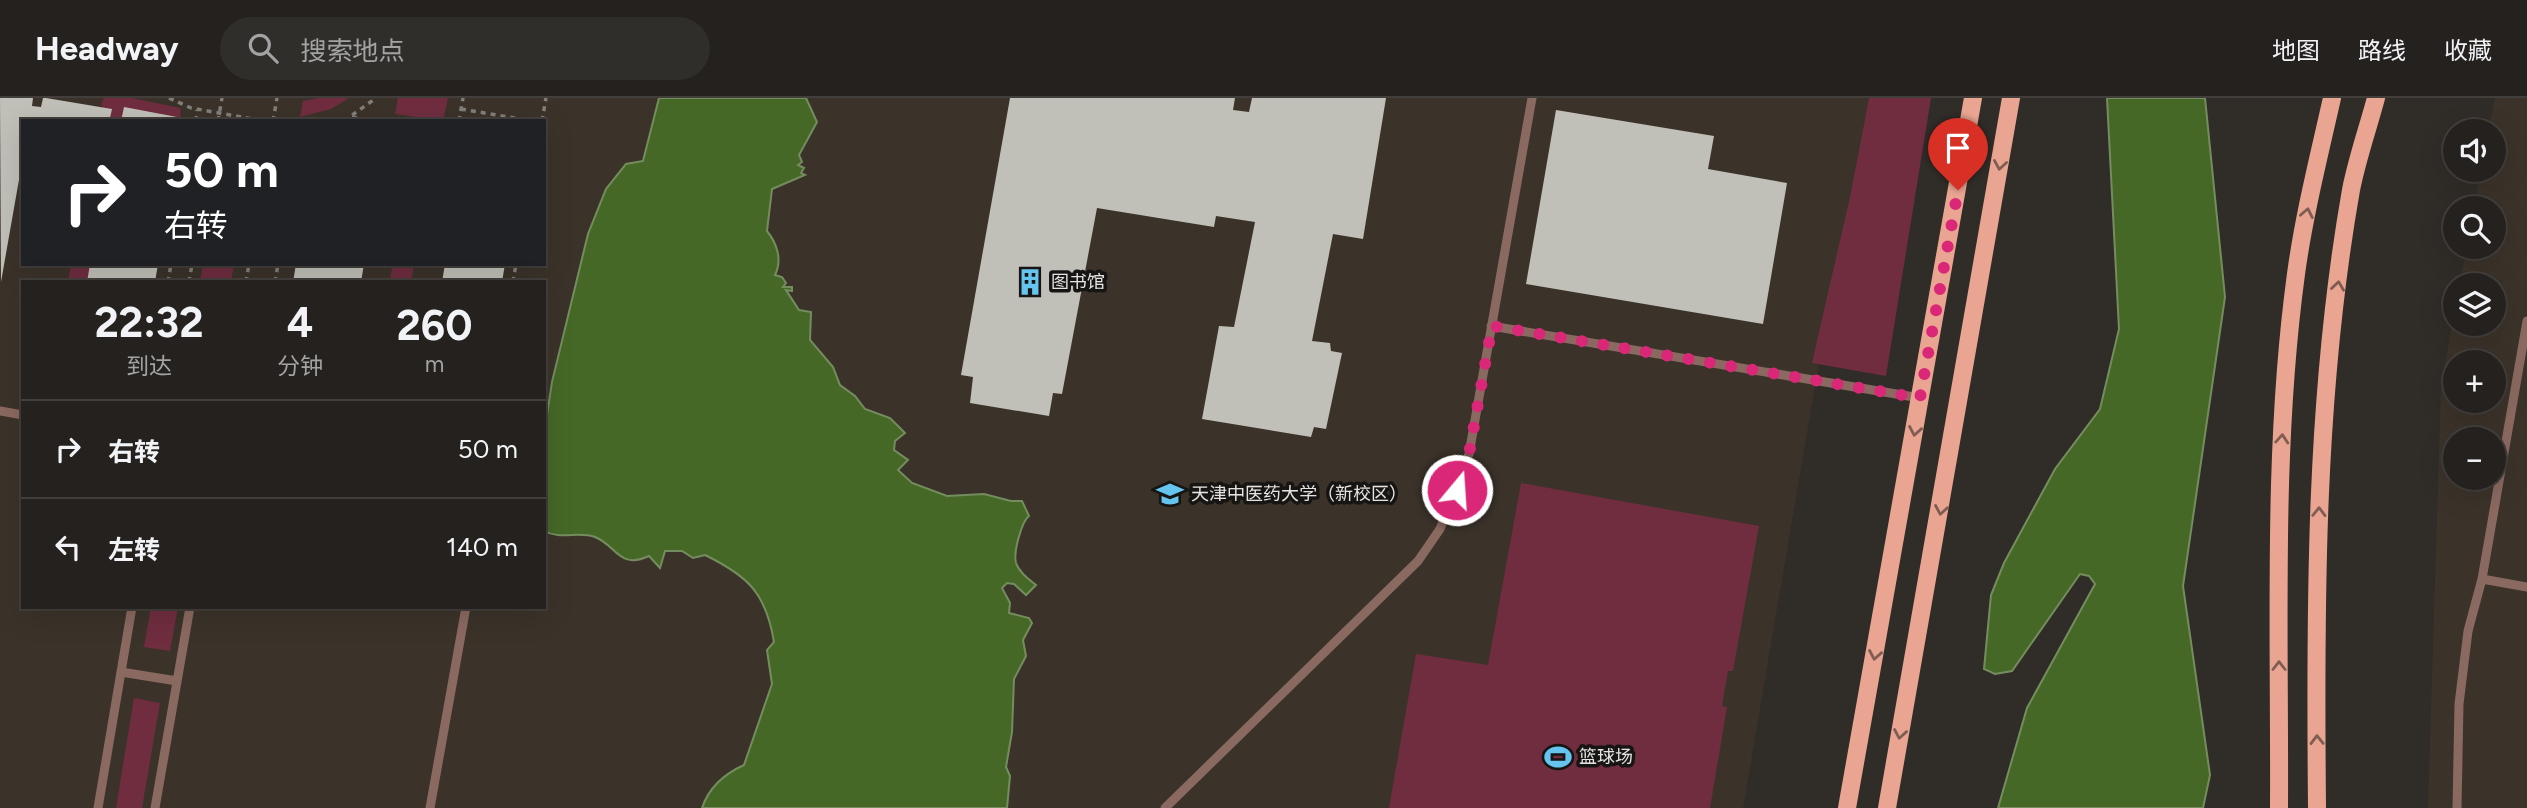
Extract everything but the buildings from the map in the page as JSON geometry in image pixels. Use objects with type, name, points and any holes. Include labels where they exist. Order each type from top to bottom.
[{"type":"main road","points":[[1847,808],[1973,98]]},
{"type":"main road","points":[[1958,190],[1983,98]]},
{"type":"main road","points":[[1887,808],[1971,341],[2011,98]]},
{"type":"main road","points":[[2279,808],[2279,489],[2284,407],[2296,274],[2332,98]]},
{"type":"main road","points":[[2318,808],[2319,490],[2331,335],[2351,188],[2376,98]]},
{"type":"lane","points":[[1165,808],[1419,561],[1440,528],[1469,454],[1532,98]]},
{"type":"lane","points":[[2457,808],[2459,704],[2468,631],[2482,579],[2527,321]]},
{"type":"lane","points":[[1492,326],[1920,398]]},
{"type":"lane","points":[[0,411],[21,415]]},
{"type":"lane","points":[[2482,579],[2527,587]]},
{"type":"lane","points":[[98,808],[132,609]]},
{"type":"lane","points":[[155,808],[190,609]]},
{"type":"lane","points":[[430,808],[466,609]]},
{"type":"lane","points":[[121,672],[177,681]]},
{"type":"path","points":[[169,98],[197,110],[253,119]]},
{"type":"path","points":[[218,119],[222,98]]},
{"type":"path","points":[[273,119],[277,98]]},
{"type":"path","points":[[348,119],[376,98]]},
{"type":"path","points":[[459,119],[463,98]]},
{"type":"path","points":[[542,119],[546,98]]},
{"type":"path","points":[[461,109],[520,119]]},
{"type":"path","points":[[195,119],[197,110]]},
{"type":"path","points":[[352,117],[364,119]]},
{"type":"shaded area","name":"天津中医药大学（新校区）","points":[[0,98],[1869,98],[1816,380],[1743,808],[0,808]]},
{"type":"shaded area","points":[[104,98],[132,98],[180,108],[181,119],[108,119],[101,104]]},
{"type":"shaded area","points":[[349,98],[331,109],[300,117],[303,101]]},
{"type":"shaded area","points":[[398,98],[448,98],[443,119],[395,114]]},
{"type":"shaded area","points":[[659,98],[806,98],[817,122],[799,155],[802,162],[798,165],[804,168],[801,173],[805,175],[772,189],[767,231],[777,251],[775,275],[782,277],[786,283],[783,287],[792,287],[792,291],[786,290],[799,310],[811,312],[810,340],[833,367],[840,385],[855,396],[865,409],[890,418],[905,433],[895,441],[894,450],[908,460],[898,470],[912,483],[947,496],[984,494],[1022,501],[1029,516],[1019,537],[1016,563],[1036,585],[1026,595],[1014,584],[1007,583],[1002,588],[1010,603],[1009,613],[1029,618],[1032,623],[1023,640],[1026,656],[1014,679],[1012,732],[1006,767],[1010,776],[1007,808],[702,808],[718,782],[744,765],[772,684],[767,650],[774,642],[771,625],[760,598],[744,579],[705,555],[693,558],[682,551],[665,551],[660,568],[649,556],[639,560],[624,558],[595,537],[546,532],[546,421],[552,382],[588,234],[606,189],[626,164],[643,161]]},
{"type":"shaded area","points":[[1869,98],[1931,98],[1886,376],[1812,363],[1850,197]]},
{"type":"shaded area","points":[[2107,98],[2205,98],[2225,297],[2183,586],[2210,775],[2203,808],[1998,808],[2027,708],[2095,584],[2089,576],[2080,574],[2012,671],[1995,674],[1984,669],[1991,595],[2004,563],[2055,469],[2100,409],[2119,329]]},
{"type":"shaded area","points":[[2495,98],[2527,98],[2527,808],[2428,808],[2443,375],[2443,413],[2506,413],[2506,350],[2447,350],[2450,336],[2506,336],[2506,273],[2462,273],[2464,259],[2506,259],[2506,196],[2476,196],[2479,182],[2506,182],[2506,119],[2491,119]]},
{"type":"shaded area","points":[[71,266],[91,266],[87,280],[68,280]]},
{"type":"shaded area","points":[[203,266],[234,266],[231,280],[200,280]]},
{"type":"shaded area","points":[[393,266],[414,266],[411,280],[389,280]]},
{"type":"shaded area","points":[[1521,483],[1759,526],[1733,671],[1728,671],[1722,706],[1727,707],[1710,808],[1389,808],[1416,654],[1488,665]]},
{"type":"shaded area","points":[[151,609],[178,609],[170,651],[144,647]]},
{"type":"shaded area","points":[[134,698],[160,703],[142,808],[116,808]]},
{"type":"place","name":"图书馆","points":[[1030,282]]},
{"type":"place","name":"天津中医药大学（新校区）","points":[[1170,494]]},
{"type":"place","name":"篮球场","points":[[1558,757]]},
{"type":"route","points":[[1457,490],[1469,454],[1492,326],[1920,398],[1958,190]]}]
